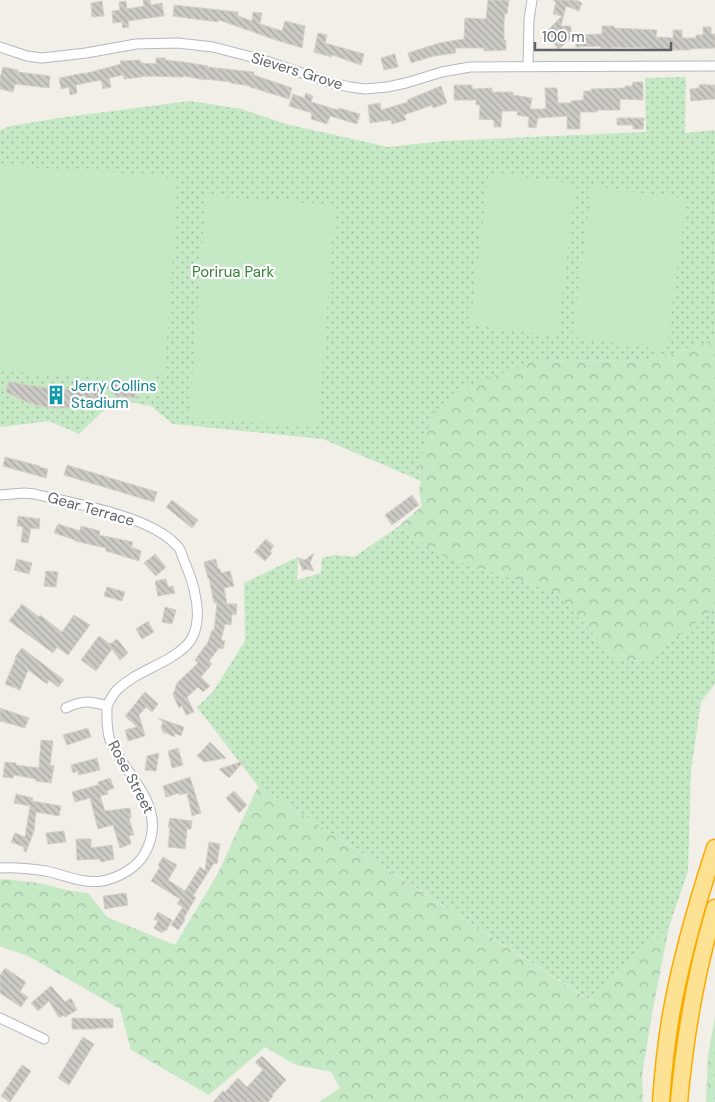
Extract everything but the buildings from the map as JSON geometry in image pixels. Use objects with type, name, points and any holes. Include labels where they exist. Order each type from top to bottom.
[{"type":"highway","points":[[660,1102],[667,1039],[679,977],[690,931],[715,848]]},
{"type":"highway","points":[[679,1102],[684,1050],[690,1015],[702,956],[715,908]]},
{"type":"street","points":[[528,66],[529,20],[532,0]]},
{"type":"street","name":"Sievers Grove","points":[[0,47],[27,56],[42,58],[86,53],[136,44],[178,43],[213,46],[332,83],[365,88],[387,87],[442,72],[470,67],[715,66]]},
{"type":"street","name":"Gear Terrace","points":[[0,495],[24,492],[122,516],[148,526],[164,535],[179,548],[192,580],[197,603],[197,622],[194,635],[188,644],[178,652],[123,684],[115,691],[107,706]]},
{"type":"street","points":[[66,708],[76,703],[89,701],[107,706]]},
{"type":"street","name":"Rose Street","points":[[0,868],[44,871],[86,881],[101,881],[122,874],[142,858],[150,841],[153,818],[139,785],[117,754],[110,738],[107,723],[107,706]]},
{"type":"street","points":[[0,1018],[44,1039]]},
{"type":"green space","name":"Porirua Park","points":[[686,77],[685,133],[715,130],[715,338],[699,345],[647,360],[535,361],[419,468],[421,481],[323,439],[173,424],[151,406],[130,402],[103,411],[79,434],[49,421],[0,427],[0,130],[11,126],[59,118],[190,101],[241,109],[286,124],[388,147],[443,141],[646,132],[645,78]]},
{"type":"green space","points":[[0,165],[80,171],[81,169],[173,178],[177,202],[164,375],[162,377],[155,376],[152,381],[0,371]]},
{"type":"green space","points":[[489,173],[576,184],[557,336],[470,325]]},
{"type":"green space","points":[[592,186],[687,199],[666,350],[572,337]]},
{"type":"green space","points":[[206,196],[335,205],[318,427],[189,418]]},
{"type":"green space","points":[[715,338],[715,608],[647,660],[619,661],[555,592],[445,557],[398,527],[422,506],[419,490],[421,481],[419,468],[433,412],[472,384],[535,361],[647,360],[699,345]]},
{"type":"green space","points":[[398,527],[445,557],[555,592],[619,661],[647,660],[715,608],[715,684],[701,702],[691,771],[688,871],[669,927],[590,1000],[258,786],[197,707],[212,693],[245,641],[244,583],[298,557],[297,580],[321,573],[322,558],[335,555],[354,557]]},
{"type":"green space","points":[[258,786],[589,1000],[669,927],[642,1075],[643,1102],[319,1102],[340,1088],[331,1072],[296,1065],[265,1047],[209,1095],[131,1050],[120,1009],[30,957],[0,946],[0,880],[3,879],[39,883],[88,893],[107,917],[175,945],[218,873]]},
{"type":"green space","points":[[715,1017],[715,1102],[706,1102],[708,1055]]},
{"type":"place","name":"Jerry Collins Stadium","points":[[56,395]]}]
